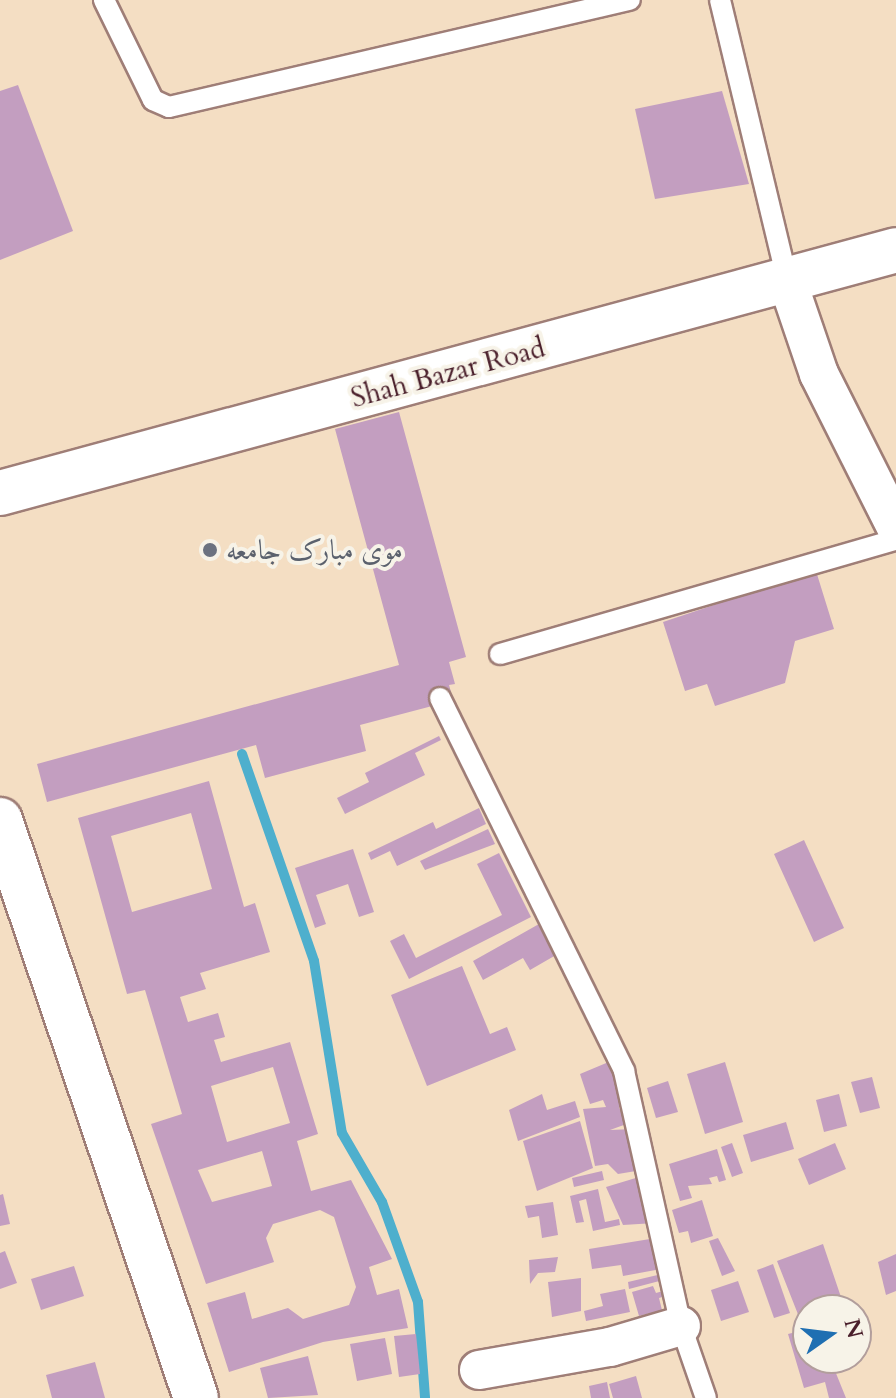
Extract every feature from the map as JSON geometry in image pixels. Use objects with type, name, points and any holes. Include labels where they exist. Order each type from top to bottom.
[{"type":"main road","name":"Shah Bazar Road","points":[[0,493],[788,283],[896,250]]},
{"type":"main road","points":[[0,820],[196,1398]]},
{"type":"street","points":[[788,283],[819,374],[896,527]]},
{"type":"street","points":[[479,1370],[610,1347],[681,1326]]},
{"type":"lane","points":[[104,0],[153,100],[169,107],[630,0]]},
{"type":"lane","points":[[720,0],[788,283]]},
{"type":"lane","points":[[500,654],[896,540]]},
{"type":"lane","points":[[440,698],[572,957],[624,1071],[681,1326],[706,1398]]},
{"type":"building","points":[[18,85],[73,231],[0,260],[0,91]]},
{"type":"building","points":[[722,91],[749,184],[655,199],[635,109]]},
{"type":"building","points":[[399,412],[466,657],[449,662],[455,684],[449,685],[451,692],[433,696],[436,705],[360,725],[366,751],[265,778],[256,745],[47,802],[37,764],[399,665],[335,429]]},
{"type":"building","points":[[816,571],[834,629],[795,641],[785,683],[715,706],[707,684],[685,691],[663,622]]},
{"type":"building","points":[[439,736],[441,740],[415,753],[425,775],[345,814],[337,798],[369,782],[365,773]]},
{"type":"building","points":[[209,781],[244,907],[255,903],[270,952],[200,973],[206,989],[180,997],[188,1022],[218,1013],[225,1037],[214,1040],[221,1062],[290,1042],[318,1134],[297,1141],[311,1191],[351,1180],[392,1259],[369,1267],[377,1295],[399,1289],[408,1328],[323,1342],[229,1372],[207,1303],[245,1292],[252,1319],[288,1308],[303,1319],[349,1305],[356,1287],[334,1217],[320,1210],[273,1224],[266,1238],[274,1262],[206,1284],[151,1124],[182,1114],[145,990],[127,994],[78,818]],"holes":[[[191,813],[212,889],[132,912],[111,836]],[[273,1067],[290,1123],[227,1142],[211,1086]],[[262,1151],[272,1186],[212,1202],[198,1170]]]},
{"type":"building","points":[[479,808],[486,824],[397,866],[390,851],[371,860],[368,853],[433,822],[436,829]]},
{"type":"building","points":[[488,829],[495,844],[425,870],[420,861]]},
{"type":"building","points":[[804,840],[844,928],[814,942],[774,854]]},
{"type":"building","points":[[353,849],[374,912],[359,917],[348,884],[316,895],[326,924],[315,928],[295,868]]},
{"type":"building","points":[[499,853],[531,917],[409,979],[390,941],[404,934],[416,958],[502,915],[477,864]]},
{"type":"building","points":[[539,924],[556,955],[530,970],[523,958],[483,980],[473,961]]},
{"type":"building","points":[[462,966],[490,1034],[507,1027],[516,1050],[427,1086],[391,995]]},
{"type":"building","points":[[611,1061],[628,1104],[619,1107],[623,1118],[630,1116],[632,1122],[610,1130],[633,1129],[642,1170],[618,1174],[608,1164],[595,1166],[583,1109],[606,1107],[603,1100],[590,1104],[580,1074]]},
{"type":"building","points":[[725,1062],[743,1122],[705,1134],[687,1074]]},
{"type":"building","points":[[872,1077],[880,1108],[860,1113],[851,1082]]},
{"type":"building","points":[[668,1081],[678,1112],[656,1118],[647,1088]]},
{"type":"building","points":[[542,1094],[547,1110],[575,1101],[580,1117],[518,1141],[509,1110]]},
{"type":"building","points":[[839,1094],[847,1126],[824,1132],[816,1100]]},
{"type":"building","points":[[580,1121],[593,1168],[537,1191],[523,1141]]},
{"type":"building","points":[[786,1122],[794,1149],[751,1162],[743,1135]]},
{"type":"building","points":[[732,1143],[743,1173],[732,1177],[721,1147]]},
{"type":"building","points":[[835,1143],[846,1169],[809,1185],[798,1159]]},
{"type":"building","points":[[717,1149],[726,1180],[719,1182],[717,1176],[709,1178],[712,1184],[688,1186],[692,1198],[680,1201],[669,1164]]},
{"type":"building","points":[[602,1171],[604,1180],[574,1187],[572,1178]]},
{"type":"building","points":[[639,1177],[655,1223],[623,1225],[606,1187]]},
{"type":"building","points":[[598,1189],[605,1222],[619,1219],[620,1225],[593,1231],[586,1199],[579,1201],[584,1222],[576,1223],[570,1196]]},
{"type":"building","points":[[3,1194],[10,1224],[0,1226],[0,1195]]},
{"type":"building","points":[[702,1200],[713,1236],[691,1243],[688,1231],[679,1233],[672,1210]]},
{"type":"building","points":[[553,1202],[558,1235],[542,1238],[539,1216],[528,1218],[525,1206]]},
{"type":"building","points":[[656,1238],[661,1269],[623,1276],[621,1265],[592,1269],[589,1249]]},
{"type":"building","points":[[718,1238],[735,1271],[722,1276],[709,1241]]},
{"type":"building","points":[[823,1244],[840,1294],[792,1294],[792,1299],[777,1261]]},
{"type":"building","points":[[5,1251],[17,1283],[0,1289],[0,1253]]},
{"type":"building","points":[[896,1254],[896,1291],[886,1295],[878,1262]]},
{"type":"building","points":[[558,1257],[555,1272],[538,1273],[530,1284],[529,1260]]},
{"type":"building","points":[[773,1264],[790,1313],[774,1318],[757,1270]]},
{"type":"building","points":[[74,1266],[84,1296],[41,1310],[31,1279]]},
{"type":"building","points":[[666,1273],[667,1279],[629,1289],[628,1282]]},
{"type":"building","points":[[581,1278],[581,1311],[552,1317],[548,1282]]},
{"type":"building","points":[[738,1281],[749,1312],[721,1321],[711,1290]]},
{"type":"building","points":[[653,1286],[656,1293],[670,1289],[672,1294],[659,1298],[662,1310],[639,1316],[632,1292]]},
{"type":"building","points":[[625,1289],[630,1312],[586,1321],[584,1311],[603,1306],[600,1294]]},
{"type":"building","points":[[416,1334],[420,1374],[399,1377],[394,1336]]},
{"type":"building","points":[[385,1338],[392,1374],[357,1381],[350,1344]]},
{"type":"building","points":[[308,1356],[318,1395],[268,1398],[260,1368]]},
{"type":"building","points":[[95,1362],[105,1398],[52,1398],[46,1375]]},
{"type":"building","points":[[800,1374],[836,1374],[846,1398],[829,1398],[825,1382],[804,1388]]},
{"type":"building","points":[[636,1376],[642,1398],[613,1398],[609,1384]]},
{"type":"building","points":[[607,1382],[610,1398],[591,1398],[589,1386]]},
{"type":"waterway","points":[[242,754],[314,961],[342,1133],[382,1202],[418,1302],[425,1398]]},
{"type":"place","name":"موی مبارک جامعه","points":[[210,550]]}]
